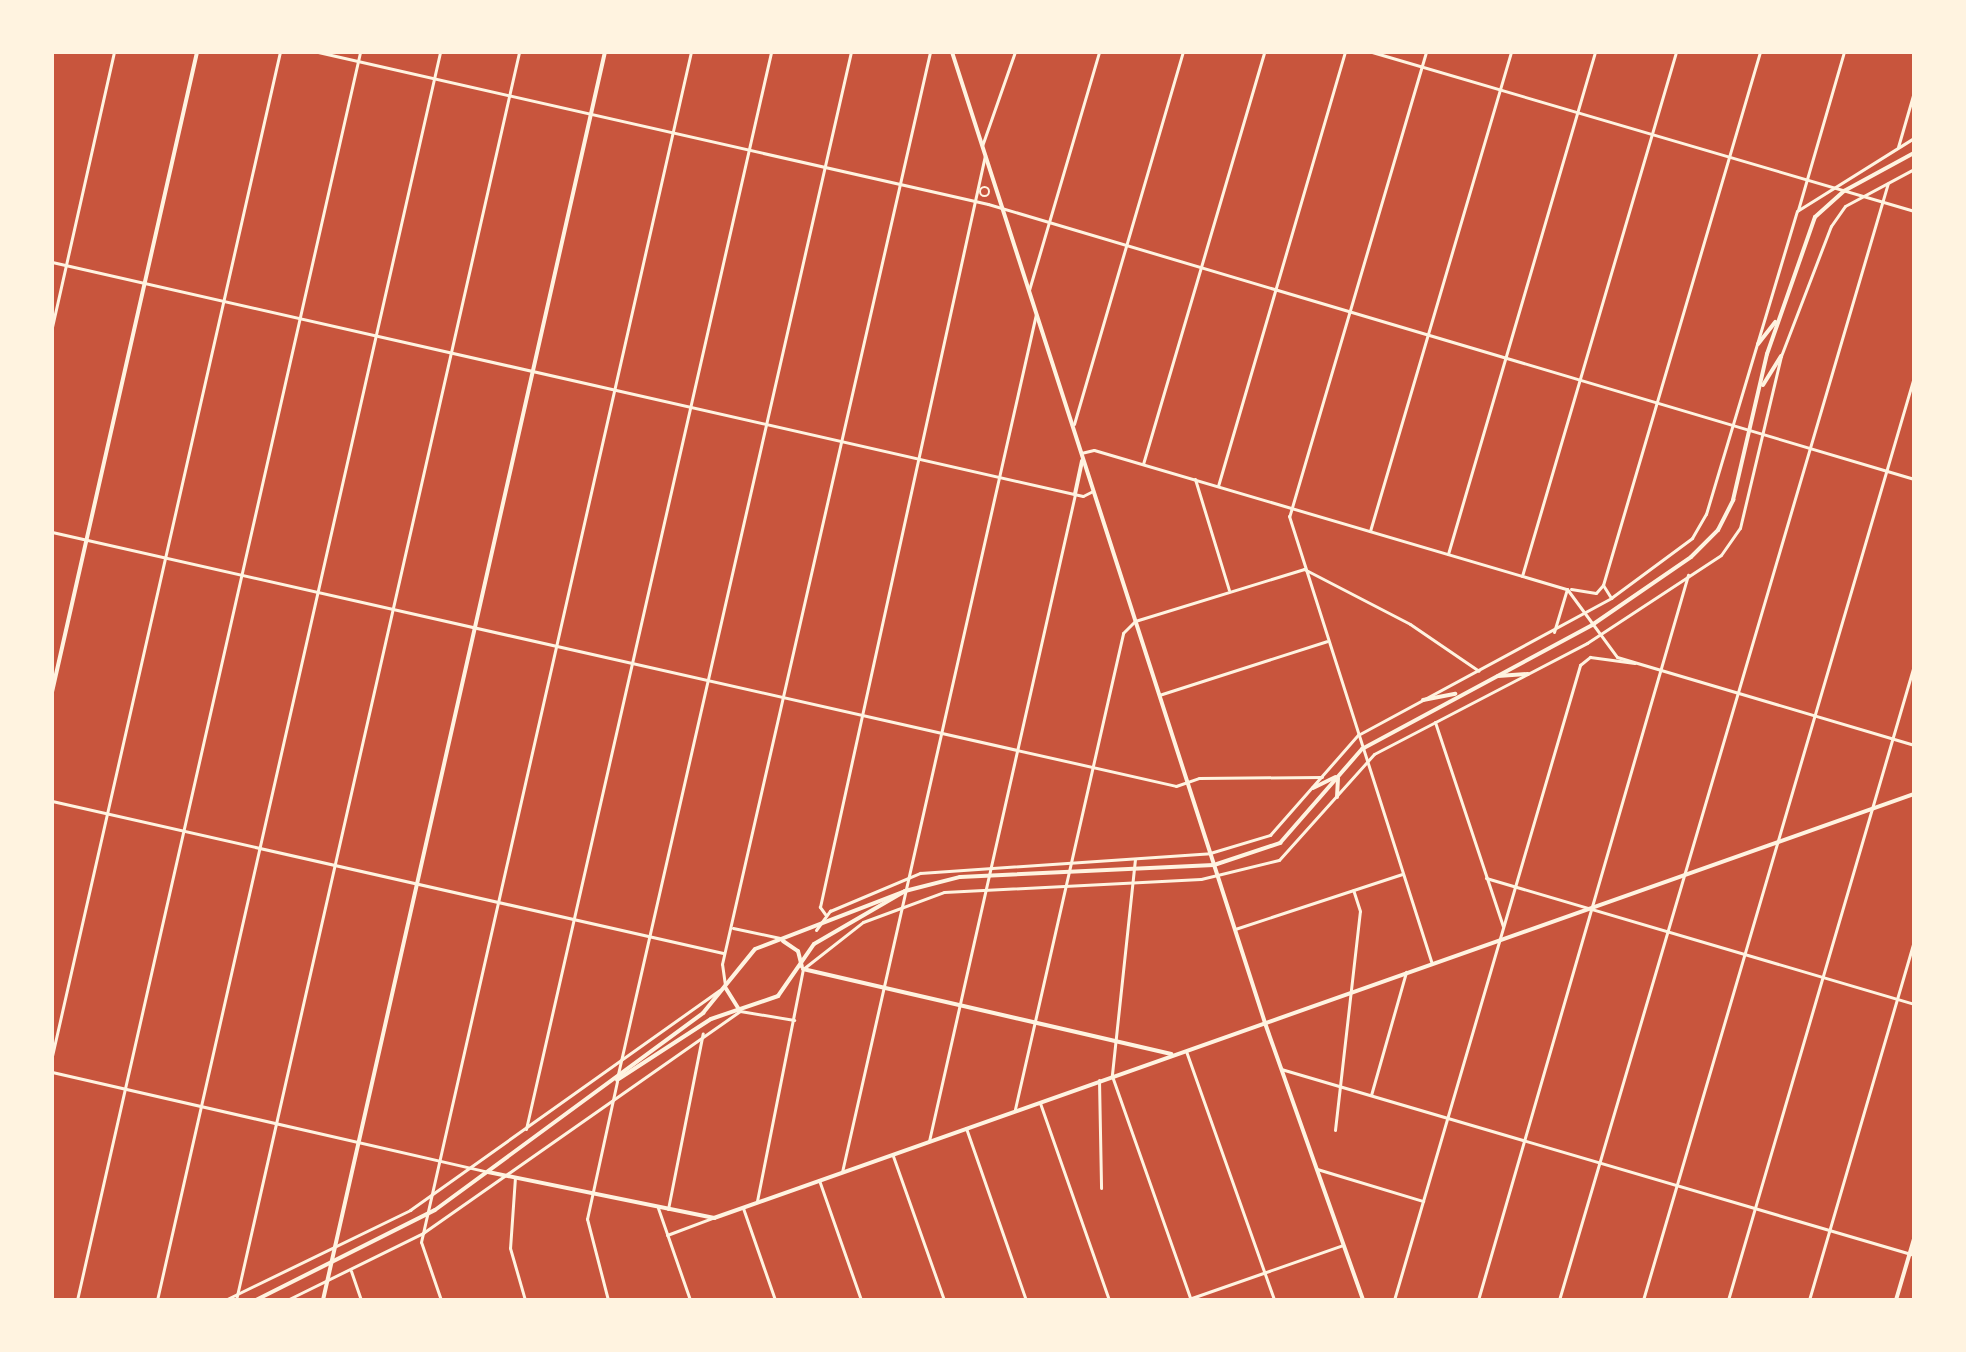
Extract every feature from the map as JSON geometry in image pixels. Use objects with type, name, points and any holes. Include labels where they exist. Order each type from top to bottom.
[{"type":"main road","points":[[52,692],[197,52]]},
{"type":"main road","points":[[323,1300],[605,52]]},
{"type":"main road","points":[[952,52],[1265,1023],[1363,1300]]},
{"type":"main road","points":[[256,1300],[331,1268],[428,1215],[617,1080],[703,1013],[743,957],[816,930],[872,899],[989,876],[1214,865],[1280,843],[1362,749],[1592,625],[1710,540],[1733,500],[1779,317],[1811,225],[1844,191],[1914,153]]},
{"type":"main road","points":[[1758,344],[1779,317]]},
{"type":"main road","points":[[1759,391],[1781,356]]},
{"type":"main road","points":[[1075,494],[1082,456]]},
{"type":"main road","points":[[1496,676],[1528,674]]},
{"type":"main road","points":[[1423,700],[1462,693]]},
{"type":"main road","points":[[1313,788],[1338,776]]},
{"type":"main road","points":[[1337,797],[1338,776]]},
{"type":"main road","points":[[488,1172],[714,1218],[1015,1109],[1914,794]]},
{"type":"main road","points":[[617,1080],[711,1019],[778,996],[803,969],[823,937],[905,891]]},
{"type":"main road","points":[[782,941],[798,951],[803,969]]},
{"type":"main road","points":[[803,969],[883,991],[1173,1054]]},
{"type":"main road","points":[[725,985],[740,1011]]},
{"type":"main road","points":[[1896,1300],[1914,1239]]},
{"type":"street","points":[[52,327],[114,52]]},
{"type":"street","points":[[52,1056],[280,52]]},
{"type":"street","points":[[318,52],[976,201],[1914,479]]},
{"type":"street","points":[[77,1300],[360,52]]},
{"type":"street","points":[[157,1300],[440,52]]},
{"type":"street","points":[[236,1298],[519,52]]},
{"type":"street","points":[[441,1300],[423,1233],[691,52]]},
{"type":"street","points":[[526,1129],[771,52]]},
{"type":"street","points":[[608,1300],[588,1244],[591,1195],[851,52]]},
{"type":"street","points":[[225,1300],[236,1298],[334,1252],[432,1196],[725,985],[725,954],[930,52]]},
{"type":"street","points":[[982,146],[1015,52]]},
{"type":"street","points":[[1029,290],[1099,52]]},
{"type":"street","points":[[1073,427],[1183,52]]},
{"type":"street","points":[[1143,464],[1264,52]]},
{"type":"street","points":[[1218,486],[1345,52]]},
{"type":"street","points":[[1372,52],[1914,211]]},
{"type":"street","points":[[1426,52],[1293,508],[1304,569],[1432,963]]},
{"type":"street","points":[[1370,531],[1511,52]]},
{"type":"street","points":[[1448,554],[1595,52]]},
{"type":"street","points":[[1522,576],[1676,52]]},
{"type":"street","points":[[1082,456],[1143,464],[1567,589],[1593,593],[1603,585],[1760,52]]},
{"type":"street","points":[[816,930],[825,914],[909,876],[991,864],[1210,853],[1280,829],[1358,735],[1587,613],[1692,538],[1715,492],[1844,52]]},
{"type":"street","points":[[1898,147],[1914,92]]},
{"type":"street","points":[[1797,211],[1829,186],[1914,138]]},
{"type":"street","points":[[825,914],[820,907],[921,459],[985,155]]},
{"type":"street","points":[[757,1201],[803,969],[849,930],[902,905],[986,886],[1132,883],[1218,877],[1288,854],[1366,762],[1435,722],[1598,637],[1721,555],[1740,528],[1781,356],[1831,226],[1861,196],[1914,169]]},
{"type":"street","points":[[1559,1300],[1888,183]]},
{"type":"street","points":[[52,262],[1075,494],[1093,491]]},
{"type":"street","points":[[842,1172],[1036,314]]},
{"type":"street","points":[[1643,1300],[1914,377]]},
{"type":"street","points":[[1195,479],[1229,591]]},
{"type":"street","points":[[929,1141],[1075,494]]},
{"type":"street","points":[[52,532],[1093,768],[1187,783],[1322,777]]},
{"type":"street","points":[[1015,1109],[1123,633],[1135,621],[1304,569],[1410,624],[1479,671]]},
{"type":"street","points":[[1478,1300],[1663,671],[1688,575]]},
{"type":"street","points":[[1603,585],[1611,598]]},
{"type":"street","points":[[1567,589],[1587,613],[1598,637],[1636,663]]},
{"type":"street","points":[[1554,632],[1567,589]]},
{"type":"street","points":[[1159,695],[1327,641]]},
{"type":"street","points":[[1394,1300],[1580,665],[1590,657],[1636,663],[1914,745]]},
{"type":"street","points":[[1728,1300],[1914,665]]},
{"type":"street","points":[[1435,722],[1503,926]]},
{"type":"street","points":[[52,801],[725,954]]},
{"type":"street","points":[[1136,857],[1113,1042],[1112,1076],[1189,1299],[1343,1245]]},
{"type":"street","points":[[1235,929],[1402,874]]},
{"type":"street","points":[[1486,878],[1914,1004]]},
{"type":"street","points":[[1335,1130],[1360,911],[1353,890]]},
{"type":"street","points":[[732,928],[782,941]]},
{"type":"street","points":[[1809,1300],[1914,941]]},
{"type":"street","points":[[1371,1095],[1406,972]]},
{"type":"street","points":[[287,1300],[327,1283],[423,1233],[507,1176],[703,1033],[740,1011],[794,1020]]},
{"type":"street","points":[[668,1209],[703,1033]]},
{"type":"street","points":[[1186,1050],[1274,1300]]},
{"type":"street","points":[[1281,1069],[1912,1254]]},
{"type":"street","points":[[52,1072],[488,1172]]},
{"type":"street","points":[[1099,1080],[1101,1188]]},
{"type":"street","points":[[1039,1102],[1109,1300]]},
{"type":"street","points":[[966,1128],[1026,1300]]},
{"type":"street","points":[[892,1154],[944,1300]]},
{"type":"street","points":[[1317,1169],[1423,1201]]},
{"type":"street","points":[[515,1177],[510,1248],[525,1300]]},
{"type":"street","points":[[819,1180],[861,1300]]},
{"type":"street","points":[[658,1208],[690,1300]]},
{"type":"street","points":[[743,1208],[775,1300]]},
{"type":"street","points":[[667,1235],[714,1218]]},
{"type":"street","points":[[351,1271],[361,1300]]}]
